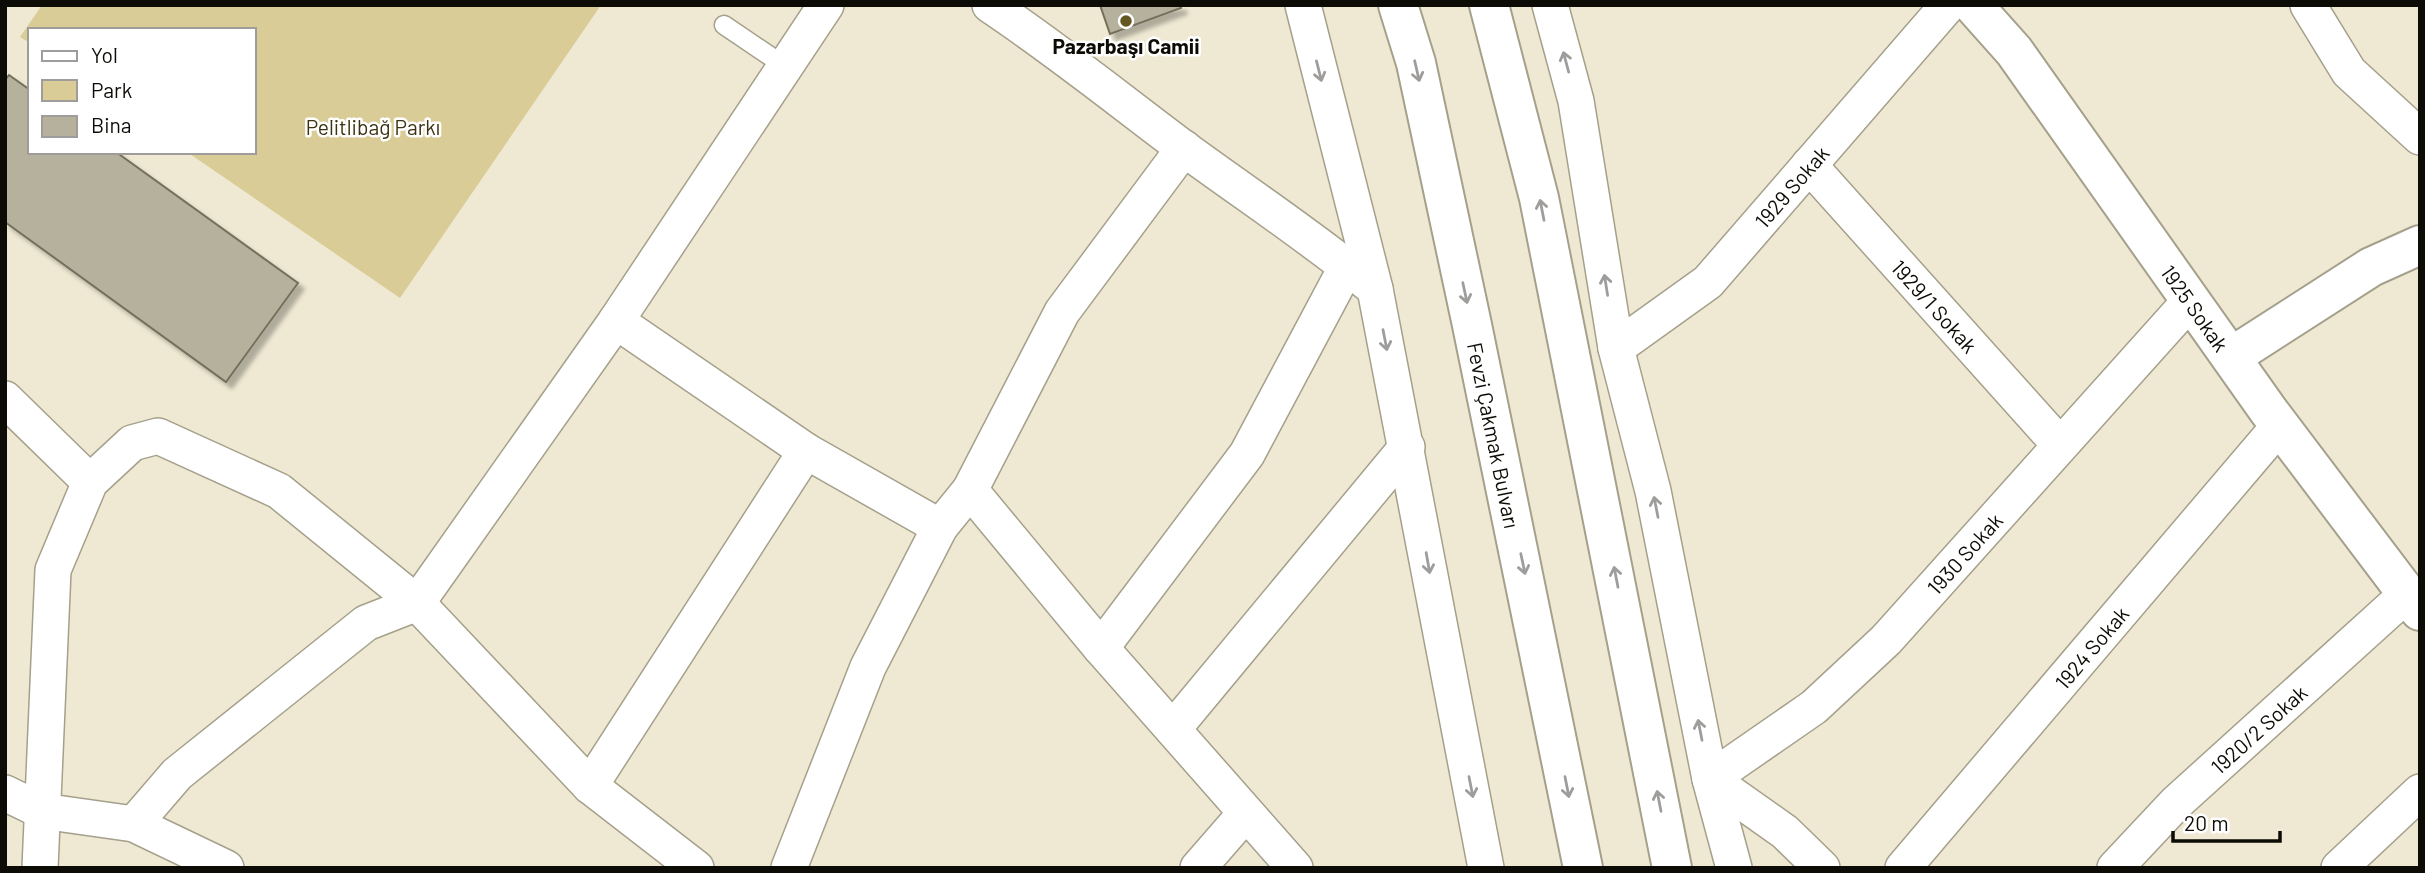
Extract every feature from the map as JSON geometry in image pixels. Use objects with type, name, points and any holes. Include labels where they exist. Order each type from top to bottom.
[{"type":"main road","name":"Fevzi Çakmak Bulvarı","points":[[1398,5],[1416,63],[1583,868]]},
{"type":"main road","points":[[1489,5],[1539,198],[1672,868]]},
{"type":"main road","name":"1925 Sokak","points":[[1973,5],[2014,51],[2280,425],[2413,603]]},
{"type":"main road","points":[[2231,357],[2371,267],[2420,245]]},
{"type":"street","points":[[134,824],[177,774],[366,623],[417,603],[617,321],[826,5]]},
{"type":"street","points":[[990,5],[1035,35],[1184,148],[1347,266],[1374,289]]},
{"type":"street","points":[[1303,5],[1374,289],[1407,447],[1486,868]]},
{"type":"street","points":[[1550,5],[1576,101],[1616,348],[1653,491],[1710,779],[1734,868]]},
{"type":"street","name":"1929 Sokak","points":[[1616,348],[1708,282],[1948,5]]},
{"type":"street","points":[[2308,5],[2349,72],[2420,137]]},
{"type":"street","points":[[789,868],[868,667],[940,527],[970,490],[1062,312],[1184,148]]},
{"type":"street","name":"1929/1 Sokak","points":[[1809,165],[2060,445]]},
{"type":"street","points":[[1101,648],[1247,454],[1347,266]]},
{"type":"street","name":"1930 Sokak","points":[[1710,779],[1814,707],[1886,640],[2191,300]]},
{"type":"street","points":[[617,321],[806,451],[940,527]]},
{"type":"street","points":[[5,399],[90,482]]},
{"type":"street","name":"1924 Sokak","points":[[1903,868],[2280,425]]},
{"type":"street","points":[[40,868],[53,569],[90,482],[132,443],[158,436],[279,491],[417,603],[590,786],[696,868]]},
{"type":"street","points":[[1174,729],[1407,447]]},
{"type":"street","points":[[590,786],[806,451]]},
{"type":"street","points":[[970,490],[1101,648],[1295,868]]},
{"type":"street","name":"1920/2 Sokak","points":[[2115,868],[2176,803],[2413,603]]},
{"type":"street","points":[[1710,779],[1785,832],[1822,868]]},
{"type":"street","points":[[2339,868],[2420,792]]},
{"type":"street","points":[[5,793],[42,811],[134,824],[226,868]]},
{"type":"street","points":[[1198,868],[1245,814]]},
{"type":"lane","points":[[724,25],[786,66]]},
{"type":"green space","name":"Pelitlibağ Parkı","points":[[42,5],[601,5],[400,298],[190,154],[256,154],[256,28],[28,28],[28,42],[20,37]]},
{"type":"building","name":"Pazarbaşı Camii","points":[[1100,5],[1180,5],[1181,8],[1110,34]]},
{"type":"building","points":[[9,75],[28,89],[28,154],[119,154],[298,283],[226,382],[5,222],[5,80]]},
{"type":"place","name":"Pazarbaşı Camii","points":[[1126,21]]}]
